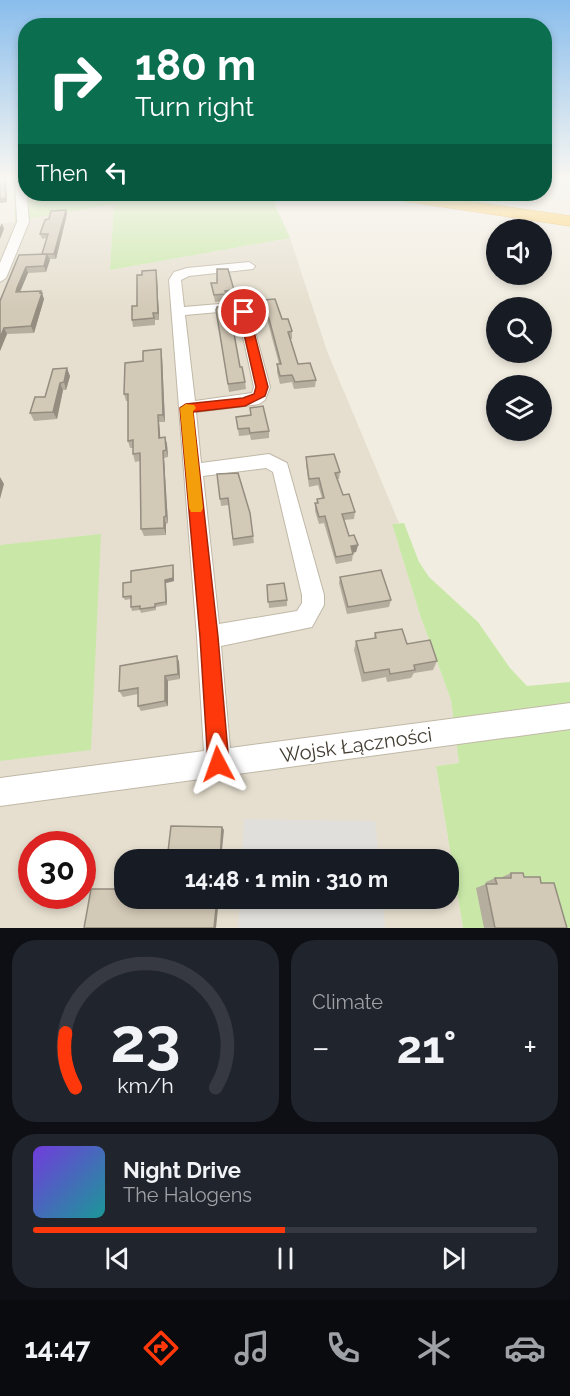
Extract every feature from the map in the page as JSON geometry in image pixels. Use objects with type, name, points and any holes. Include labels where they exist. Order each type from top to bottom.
[{"type":"street","points":[[0,278],[23,221]]},
{"type":"street","points":[[218,764],[209,637],[175,280],[178,275],[187,272],[249,266]]},
{"type":"street","points":[[179,312],[231,307],[244,312],[262,387],[259,396],[253,400],[186,408]]},
{"type":"street","points":[[192,471],[269,461],[281,468],[313,595],[313,605],[304,620],[209,637]]},
{"type":"street","name":"Wojsk Łączności","points":[[0,792],[570,716]]},
{"type":"shaded area","points":[[13,221],[113,221],[110,270],[290,238],[327,351],[399,523],[392,524],[420,615],[451,700],[459,763],[436,766],[450,849],[114,849],[114,909],[459,909],[459,904],[463,928],[0,928],[0,225]]},
{"type":"shaded area","points":[[244,819],[375,821],[378,849],[242,849]]},
{"type":"shaded area","points":[[239,909],[383,909],[385,928],[238,928]]},
{"type":"green space","points":[[113,221],[282,221],[290,238],[110,270]]},
{"type":"green space","points":[[404,523],[419,562],[429,577],[478,622],[510,668],[527,686],[570,682],[570,928],[463,928],[459,904],[459,849],[450,849],[436,766],[459,763],[451,700],[420,615],[392,524]]},
{"type":"green space","points":[[101,534],[91,750],[0,761],[0,545]]},
{"type":"building","points":[[45,221],[63,221],[54,254],[42,254],[48,234],[40,234]]},
{"type":"building","points":[[47,254],[44,266],[26,267],[16,292],[41,291],[42,293],[31,326],[4,328],[0,338],[0,301],[19,255]]},
{"type":"building","points":[[217,269],[228,269],[234,290],[225,291],[226,294],[214,295],[211,283],[217,283]]},
{"type":"building","points":[[156,270],[158,313],[153,313],[154,318],[132,320],[132,306],[137,306],[137,275],[142,275],[142,271]]},
{"type":"building","points":[[275,299],[282,319],[288,319],[292,331],[288,332],[298,364],[310,363],[316,380],[295,382],[292,375],[280,376],[277,364],[281,364],[264,300]]},
{"type":"building","points":[[229,306],[240,367],[242,367],[245,382],[228,384],[216,310],[217,307]]},
{"type":"building","points":[[161,349],[163,415],[158,415],[159,438],[165,437],[166,450],[163,451],[166,516],[164,517],[164,528],[141,529],[140,453],[133,454],[133,440],[128,441],[128,394],[124,394],[125,363],[143,361],[143,351]]},
{"type":"building","points":[[67,368],[64,382],[60,383],[53,412],[30,413],[35,397],[45,397],[53,369]]},
{"type":"building","points":[[263,406],[269,431],[250,433],[249,428],[238,429],[236,417],[251,415],[250,408]]},
{"type":"building","points":[[334,454],[340,472],[335,473],[343,495],[349,494],[355,512],[342,514],[349,536],[354,535],[358,545],[351,546],[353,554],[336,557],[325,516],[319,517],[315,503],[318,503],[317,499],[324,498],[319,478],[309,479],[306,457]]},
{"type":"building","points":[[238,473],[250,513],[253,536],[233,539],[228,498],[220,499],[217,474]]},
{"type":"building","points":[[173,565],[173,578],[165,580],[166,602],[155,604],[155,607],[140,609],[140,606],[131,607],[131,596],[123,597],[123,583],[131,582],[131,571]]},
{"type":"building","points":[[381,570],[391,600],[348,607],[340,577]]},
{"type":"building","points":[[284,583],[287,600],[268,602],[267,585]]},
{"type":"building","points":[[402,629],[407,644],[430,640],[437,661],[414,665],[415,670],[390,674],[389,669],[364,673],[356,641],[376,638],[375,633]]},
{"type":"building","points":[[177,656],[178,674],[165,676],[165,701],[138,706],[138,688],[119,691],[120,666]]},
{"type":"building","points":[[171,826],[222,827],[221,849],[168,849]]},
{"type":"building","points":[[511,873],[523,873],[524,877],[540,877],[541,883],[554,883],[567,928],[495,928],[486,884],[497,884],[495,878],[511,878]]},
{"type":"building","points":[[96,889],[114,889],[114,909],[216,909],[214,928],[84,928],[87,909],[96,909]]},
{"type":"slow traffic","points":[[190,408],[186,408],[196,508]]},
{"type":"route","points":[[218,764],[209,637],[186,408],[245,402],[253,400],[262,392],[244,312]]}]
